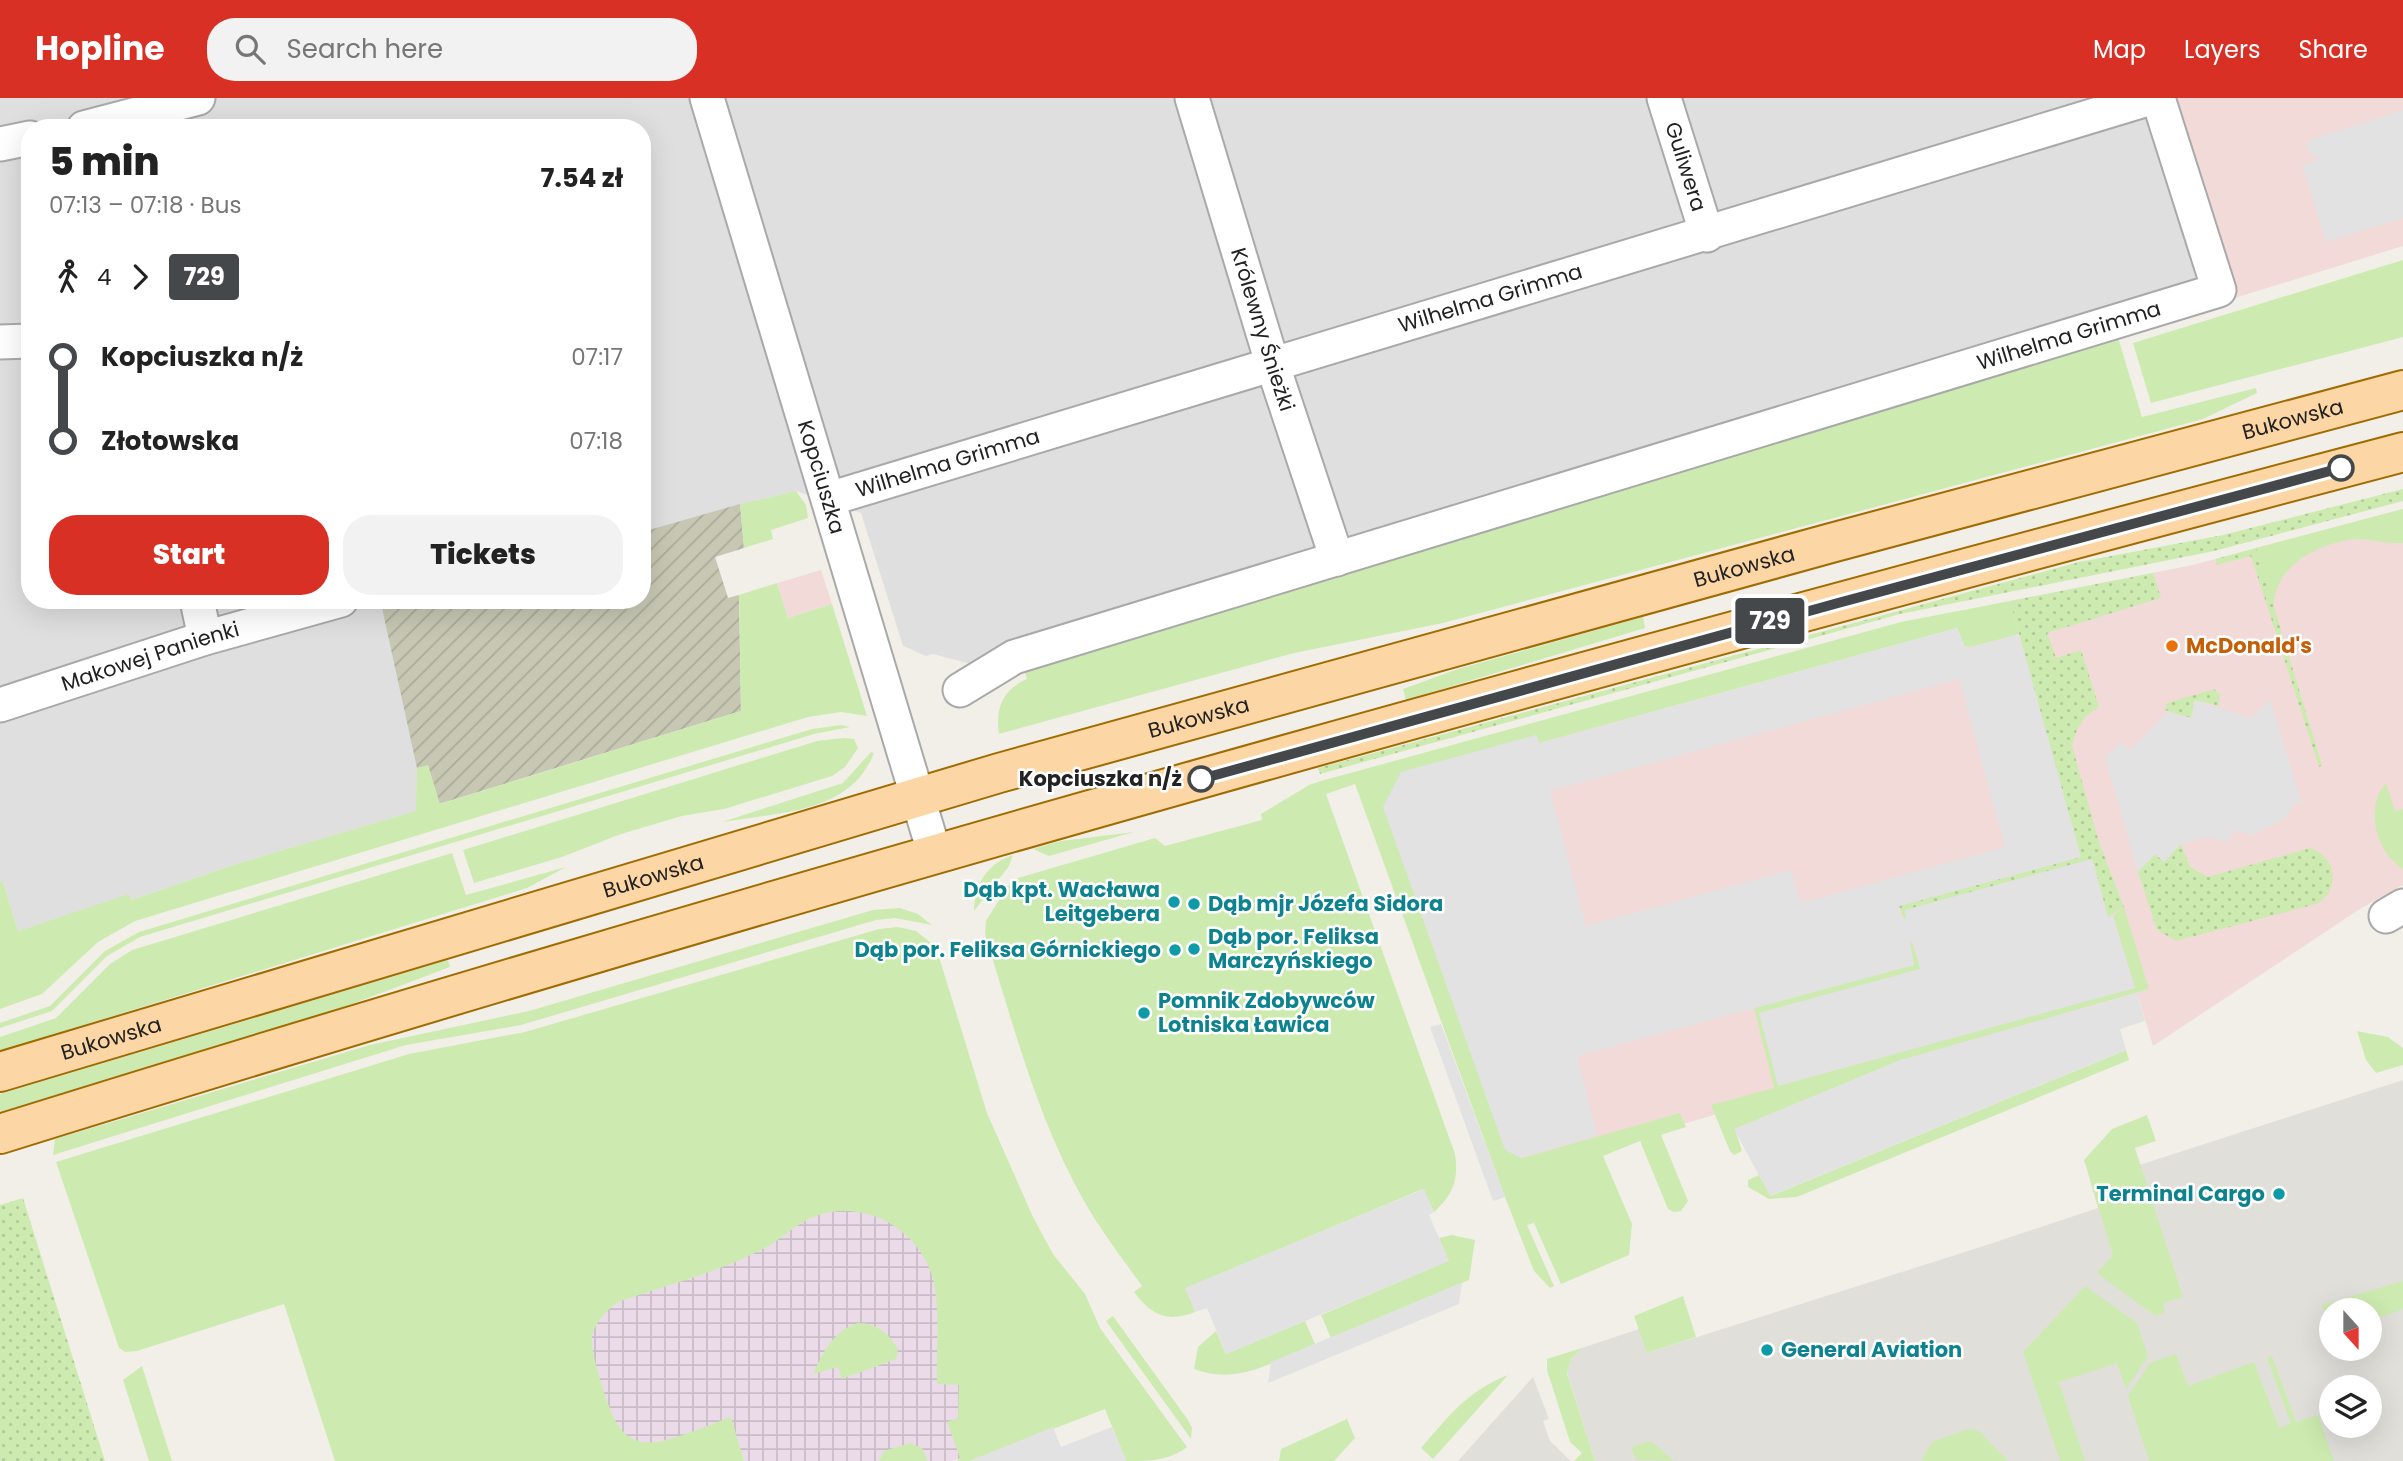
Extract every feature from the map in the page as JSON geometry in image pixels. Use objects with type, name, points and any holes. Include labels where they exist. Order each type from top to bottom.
[{"type":"main road","name":"Bukowska","points":[[0,1072],[918,797],[1442,649],[2403,390]]},
{"type":"main road","points":[[0,1134],[935,855],[1825,606],[2403,452]]},
{"type":"street","points":[[107,119],[198,98]]},
{"type":"street","name":"Kopciuszka","points":[[707,98],[935,855]]},
{"type":"street","name":"Królewny Śnieżki","points":[[1192,98],[1273,366],[1337,559]]},
{"type":"street","name":"Guliwera","points":[[1664,98],[1707,235]]},
{"type":"street","name":"Wilhelma Grimma","points":[[829,499],[1707,235],[2151,98]]},
{"type":"street","name":"Wilhelma Grimma","points":[[960,690],[1014,657],[2219,290],[2158,98]]},
{"type":"street","points":[[0,144],[21,140]]},
{"type":"street","points":[[0,342],[21,341]]},
{"type":"street","points":[[199,609],[205,638]]},
{"type":"street","name":"Makowej Panienki","points":[[0,705],[205,638],[309,609]]},
{"type":"shaded area","points":[[0,98],[2174,98],[2238,297],[1009,674],[933,654],[926,656],[903,646],[861,513],[796,491],[741,504],[744,548],[715,557],[728,598],[739,595],[428,766],[417,768],[417,811],[239,863],[131,900],[129,895],[18,931],[3,882],[0,882]]},
{"type":"shaded area","points":[[2174,98],[2403,98],[2403,246],[2238,297]]},
{"type":"shaded area","points":[[2403,110],[2403,218],[2326,242],[2302,165],[2320,159],[2310,154],[2306,141]]},
{"type":"shaded area","points":[[740,504],[744,548],[715,557],[728,598],[739,595],[741,711],[439,804],[428,766],[417,768],[382,609],[651,609],[651,529]]},
{"type":"shaded area","points":[[2403,509],[2403,885],[2363,907],[2153,1046],[2137,993],[1534,1167],[1502,1151],[1399,769],[2019,634],[2010,601],[2193,565]]},
{"type":"shaded area","points":[[821,570],[832,604],[788,618],[777,583]]},
{"type":"shaded area","points":[[1957,628],[1964,646],[1971,647],[2019,634],[2081,857],[1899,906],[1902,918],[1906,919],[1905,910],[2092,859],[2108,917],[2113,916],[2135,988],[1778,1086],[1759,1013],[1920,969],[1914,943],[1910,942],[1914,965],[1577,1056],[1597,1136],[1521,1158],[1505,1150],[1383,807],[1401,772],[1536,735],[1539,743]],"holes":[[[1959,679],[2005,847],[1801,903],[1791,870],[1586,926],[1550,791]]]},
{"type":"shaded area","points":[[2195,700],[2250,718],[2270,700],[2302,804],[2295,803],[2285,819],[2251,835],[2233,830],[2229,842],[2206,837],[2181,844],[2164,862],[2155,854],[2138,872],[2105,758],[2121,742],[2130,750],[2168,712],[2191,718]]},
{"type":"shaded area","points":[[2137,993],[2145,1021],[2120,1029],[2126,1050],[1770,1196],[1734,1129],[1901,1060]]},
{"type":"shaded area","points":[[1441,1024],[1505,1197],[1493,1201],[1430,1027]]},
{"type":"shaded area","points":[[2403,1080],[2403,1461],[1595,1461],[1567,1372],[1571,1359],[1582,1348],[1639,1329],[1647,1353],[2098,1208],[2090,1181]]},
{"type":"shaded area","points":[[908,1134],[1028,1431],[953,1461],[628,1461],[560,1272]]},
{"type":"shaded area","points":[[1424,1189],[1434,1212],[1429,1215],[1449,1261],[1226,1354],[1207,1308],[1195,1312],[1185,1288]]},
{"type":"shaded area","points":[[1462,1283],[1459,1304],[1268,1383],[1271,1362]]},
{"type":"shaded area","points":[[1533,1377],[1549,1419],[1543,1421],[1550,1441],[1571,1461],[1458,1461]]},
{"type":"shaded area","points":[[1053,1427],[1061,1447],[1112,1427],[1126,1461],[970,1461]]},
{"type":"green space","points":[[2403,260],[2403,337],[2151,403],[2133,343]]},
{"type":"green space","points":[[2117,334],[2142,417],[2256,388],[2257,393],[2203,419],[1443,623],[1294,653],[999,734],[998,716],[1002,701],[1012,688],[1027,679],[1024,669]]},
{"type":"green space","points":[[2403,489],[2403,501],[2214,551],[1900,614],[1320,774],[1318,768],[2079,562],[2223,535]]},
{"type":"green space","points":[[796,491],[806,505],[808,518],[771,530],[773,539],[744,548],[740,504]]},
{"type":"green space","points":[[2403,509],[2403,543],[2354,539],[2324,546],[2310,553],[2287,571],[2279,583],[2274,612],[2256,548]]},
{"type":"green space","points":[[2256,548],[2322,765],[2319,767],[2251,556],[2217,565],[2216,559]]},
{"type":"green space","points":[[2153,573],[2161,598],[2047,633],[2056,658],[2081,650],[2099,707],[2086,716],[2077,730],[2072,746],[2099,842],[2124,907],[2108,917],[2092,859],[1906,910],[1907,917],[1904,920],[1899,906],[2080,857],[2010,601]]},
{"type":"green space","points":[[777,583],[788,618],[832,604],[867,716],[841,712],[808,717],[135,921],[98,942],[42,994],[0,1009],[0,882],[3,882],[18,931],[129,894],[131,900],[239,863],[416,811],[417,768],[428,765],[440,804],[741,711],[739,595]]},
{"type":"green space","points":[[2010,601],[2019,634],[1971,647],[1964,646],[1957,628],[1539,743],[1536,735],[1522,1158],[1680,1113],[1686,1127],[1661,1135],[1688,1201],[1681,1211],[1668,1209],[1640,1141],[1603,1156],[1632,1224],[1629,1255],[1561,1284],[1534,1223],[1527,1225],[1554,1286],[1550,1288],[1534,1271],[1355,784],[1326,794],[1455,1154],[1456,1172],[1450,1193],[1434,1212],[1423,1189],[1186,1288],[1195,1312],[1176,1317],[1160,1315],[1134,1292],[1142,1286],[1091,1212],[1067,1169],[1039,1104],[985,934],[986,921],[1010,884],[1018,878],[1155,838],[1165,846],[1262,820],[1261,814],[1309,785],[1321,781],[1901,622]]},
{"type":"green space","points":[[1643,617],[1645,628],[1406,700],[1403,689],[1458,669]]},
{"type":"green space","points":[[2214,689],[2220,695],[2219,706],[2195,700],[2191,718],[2165,710],[2167,703]]},
{"type":"green space","points":[[841,725],[850,727],[814,734],[140,937],[107,956],[52,1011],[0,1028],[0,1023],[50,1006],[105,951],[139,932],[812,729]]},
{"type":"green space","points":[[854,739],[858,748],[845,767],[832,776],[724,809],[682,816],[621,834],[562,857],[474,883],[463,850],[817,741]]},
{"type":"green space","points":[[871,752],[874,753],[863,773],[848,788],[830,799],[789,812],[722,822],[843,783]]},
{"type":"green space","points":[[2386,783],[2395,811],[2403,809],[2403,869],[2386,852],[2376,829],[2376,804]]},
{"type":"green space","points":[[1134,832],[1049,856],[1033,849],[1061,841]]},
{"type":"green space","points":[[2181,844],[2190,867],[2208,877],[2310,848],[2326,858],[2332,874],[2332,883],[2324,898],[2316,904],[2176,941],[2157,930],[2138,872],[2155,854],[2164,862]]},
{"type":"green space","points":[[452,853],[466,895],[566,867],[527,888],[0,1051],[0,1037],[56,1018],[110,964],[132,950]]},
{"type":"green space","points":[[1013,855],[1009,866],[974,911],[977,892],[984,876],[989,869]]},
{"type":"green space","points":[[2124,907],[2149,989],[1901,1060],[1735,1129],[1742,1151],[1734,1155],[1730,1151],[1711,1105],[1774,1088],[1754,1008],[1913,965],[1909,945],[1912,942],[1921,969],[1759,1013],[2135,988],[2113,916]]},
{"type":"green space","points":[[900,908],[918,914],[932,925],[895,918],[876,920],[521,1025],[406,1045],[53,1155],[55,1139],[370,1045],[529,1011],[873,910]]},
{"type":"green space","points":[[898,927],[916,931],[936,947],[987,1113],[1033,1217],[1053,1254],[1085,1294],[1100,1328],[1187,1447],[1180,1452],[1158,1459],[1126,1461],[1105,1409],[970,1461],[956,1461],[960,1458],[947,1422],[958,1418],[959,1385],[937,1384],[937,1307],[928,1265],[906,1235],[874,1216],[856,1212],[838,1211],[819,1215],[742,1259],[618,1302],[596,1326],[592,1344],[601,1383],[611,1411],[625,1433],[643,1442],[662,1441],[731,1417],[744,1461],[335,1461],[284,1304],[137,1351],[125,1352],[119,1348],[56,1162],[409,1054],[525,1032],[879,929]]},
{"type":"green space","points":[[448,960],[450,967],[344,1007],[0,1112],[0,1094]]},
{"type":"green space","points":[[2357,1031],[2388,1037],[2403,1048],[2403,1065],[2376,1073],[2366,1060]]},
{"type":"green space","points":[[2126,1050],[2129,1060],[1797,1197],[1769,1199],[1748,1187],[1748,1180],[1759,1175],[1771,1196]]},
{"type":"green space","points":[[2147,1115],[2156,1141],[2135,1148],[2183,1297],[2163,1303],[2165,1312],[2155,1316],[2097,1273],[2113,1255],[2084,1160],[2112,1129]]},
{"type":"green space","points":[[23,1198],[105,1461],[0,1461],[0,1205]]},
{"type":"green space","points":[[1452,1235],[1475,1240],[1469,1280],[1331,1338],[1321,1315],[1448,1261],[1439,1238]]},
{"type":"green space","points":[[2403,1281],[2403,1309],[2382,1317],[2382,1298],[2346,1298]]},
{"type":"green space","points":[[2085,1286],[2137,1323],[2148,1356],[2126,1389],[2117,1363],[2059,1382],[2085,1461],[2060,1461],[2023,1352]]},
{"type":"green space","points":[[1683,1296],[1696,1337],[1647,1353],[1634,1316]]},
{"type":"green space","points":[[1113,1316],[1188,1420],[1192,1428],[1191,1439],[1106,1321]]},
{"type":"green space","points":[[1305,1321],[1315,1344],[1285,1357],[1241,1373],[1210,1374],[1194,1369],[1198,1347],[1216,1331],[1226,1354]]},
{"type":"green space","points":[[858,1323],[877,1327],[886,1334],[898,1349],[896,1359],[842,1379],[838,1367],[813,1374],[825,1350],[836,1336]]},
{"type":"green space","points":[[1582,1348],[1571,1359],[1567,1373],[1595,1461],[1574,1461],[1582,1453],[1570,1442],[1547,1370],[1547,1359]]},
{"type":"green space","points":[[2176,1354],[2188,1386],[2254,1362],[2279,1428],[2291,1424],[2267,1358],[2272,1356],[2296,1422],[2318,1415],[2319,1438],[2326,1438],[2334,1461],[2149,1461],[2128,1396],[2150,1363]]},
{"type":"green space","points":[[142,1366],[172,1461],[149,1461],[123,1380]]},
{"type":"green space","points":[[1508,1375],[1433,1459],[1421,1448],[1470,1397]]},
{"type":"green space","points":[[1347,1419],[1355,1438],[1334,1461],[1279,1461],[1281,1449]]},
{"type":"green space","points":[[1968,1429],[1979,1431],[2008,1461],[1921,1461],[1932,1442]]},
{"type":"green space","points":[[1651,1441],[1674,1461],[1636,1460],[1631,1447]]},
{"type":"green space","points":[[910,1443],[922,1448],[928,1461],[879,1461],[884,1451]]},
{"type":"bus line","name":"729","points":[[1201,779],[1838,603],[2341,468]]},
{"type":"place","name":"McDonald's","points":[[2172,646]]},
{"type":"place","name":"Kopciuszka n/ż","points":[[1201,779]]},
{"type":"place","name":"Dąb kpt. Wacława Leitgebera","points":[[1174,902]]},
{"type":"place","name":"Dąb mjr Józefa Sidora","points":[[1194,904]]},
{"type":"place","name":"Dąb por. Feliksa Marczyńskiego","points":[[1194,949]]},
{"type":"place","name":"Dąb por. Feliksa Górnickiego","points":[[1175,950]]},
{"type":"place","name":"Pomnik Zdobywców Lotniska Ławica","points":[[1144,1013]]},
{"type":"place","name":"Terminal Cargo","points":[[2279,1194]]},
{"type":"place","name":"General Aviation","points":[[1767,1350]]}]
